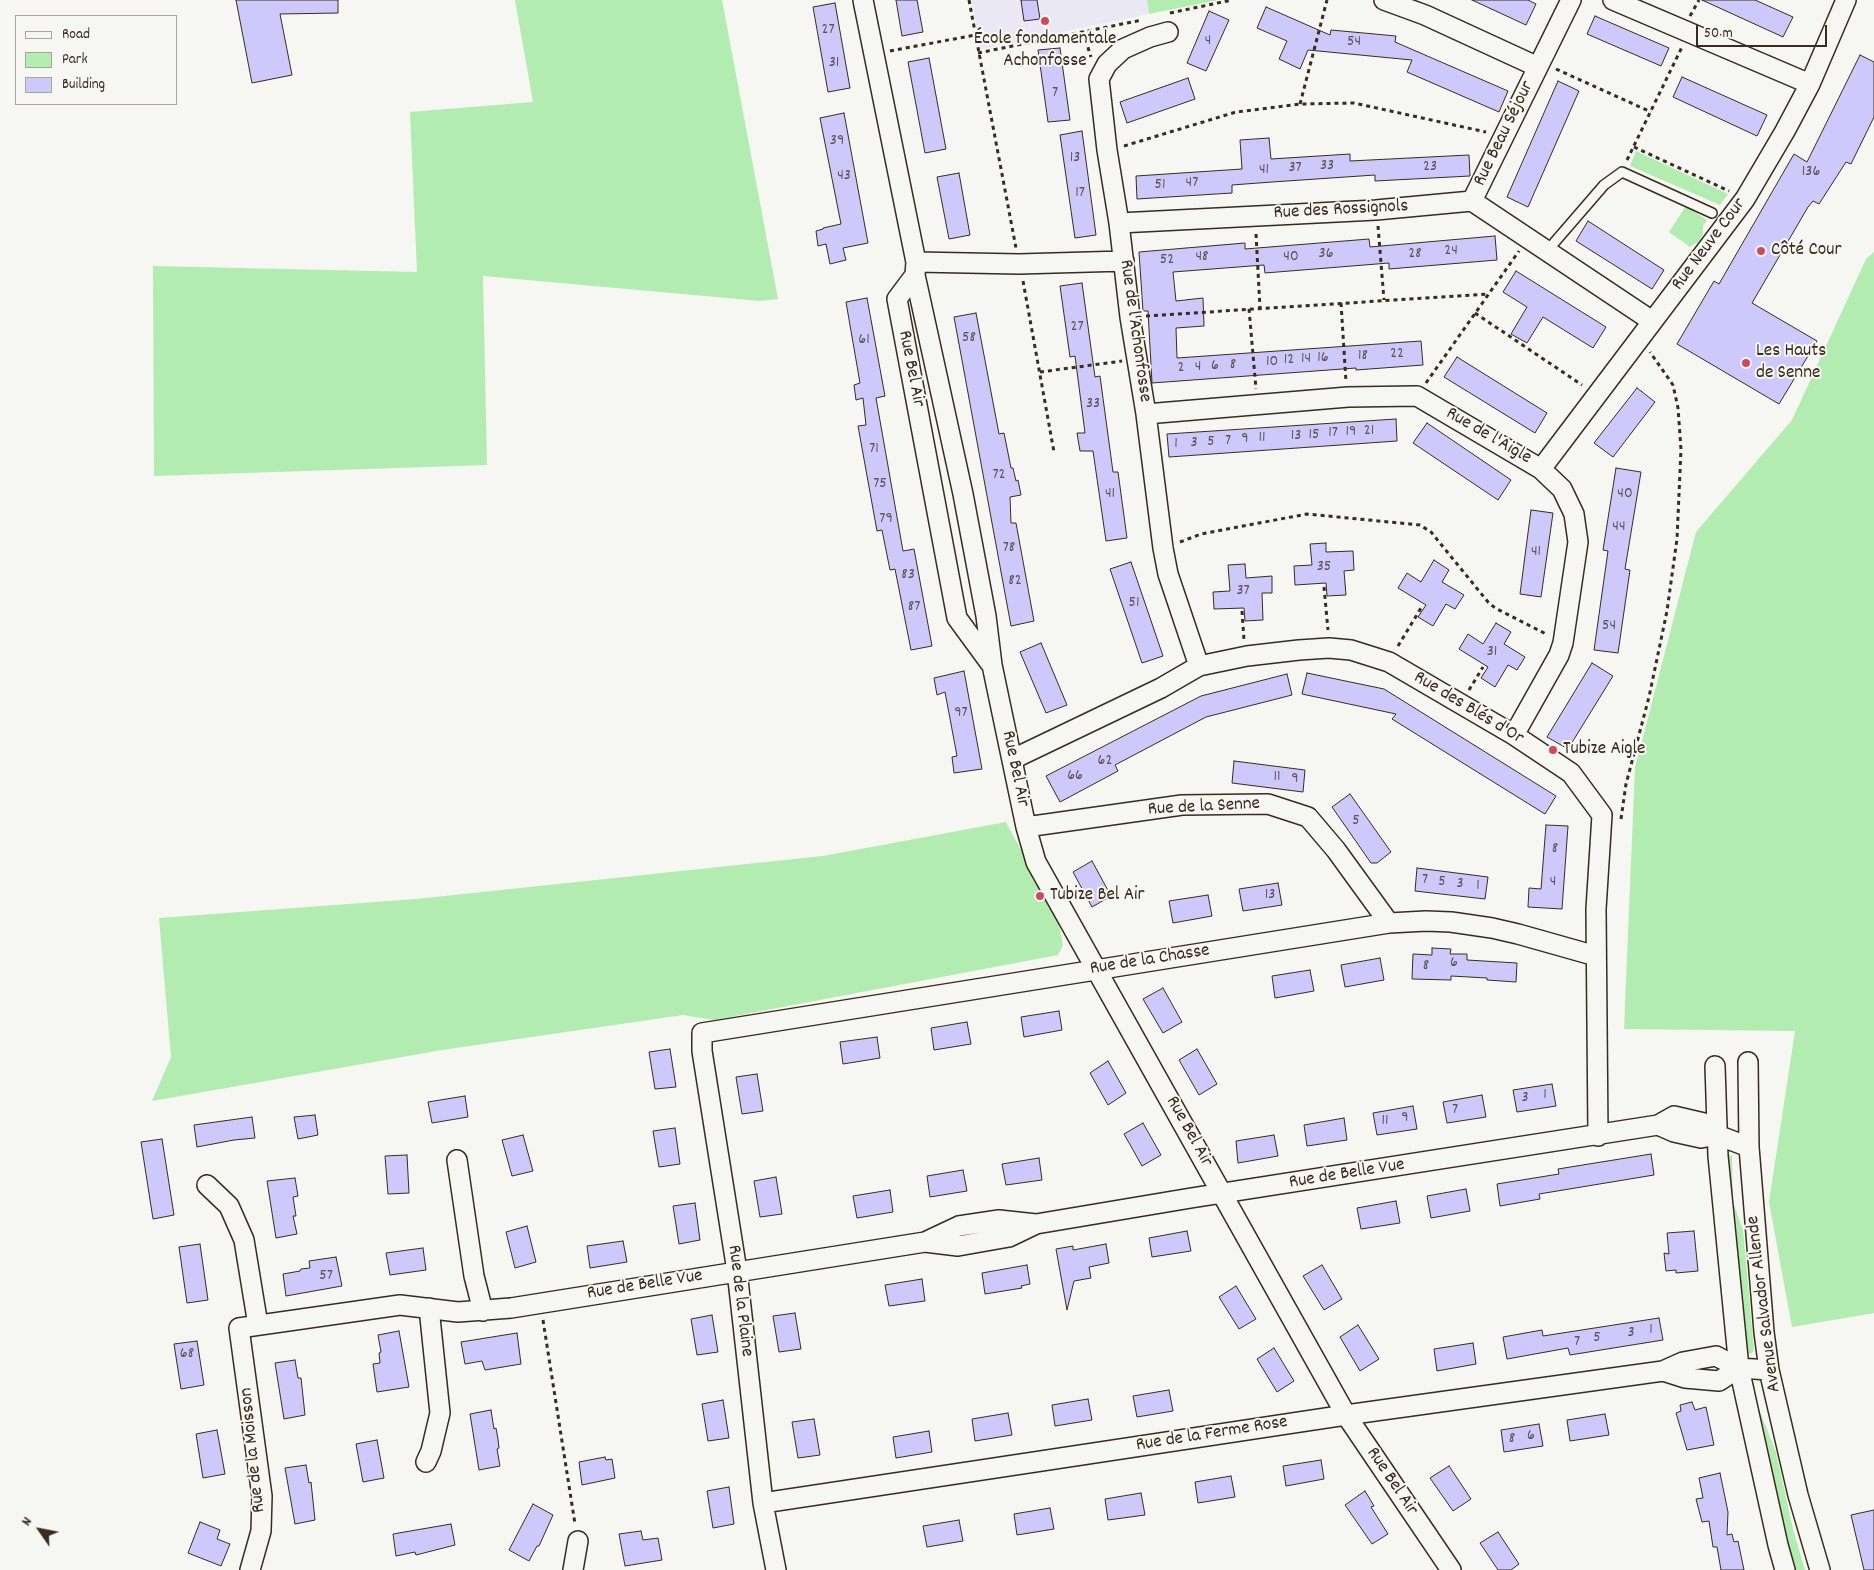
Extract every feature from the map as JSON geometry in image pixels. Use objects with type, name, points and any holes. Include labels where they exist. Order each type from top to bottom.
[{"type":"street","name":"Rue Bel Air","points":[[863,0],[963,494],[986,616],[992,665],[1026,827],[1036,862],[1224,1194],[1346,1415],[1451,1570]]},
{"type":"street","name":"Rue Beau Séjour","points":[[1384,0],[1425,15],[1539,65]]},
{"type":"street","name":"Rue Beau Séjour","points":[[1472,201],[1571,0]]},
{"type":"street","points":[[1613,0],[1810,84]]},
{"type":"street","name":"Rue Neuve Cour","points":[[1541,469],[1745,198],[1785,131],[1810,84],[1846,0]]},
{"type":"street","name":"Rue de l'Achonfosse","points":[[1167,23],[1150,37],[1123,49],[1107,64],[1099,79],[1107,150],[1119,223],[1136,359],[1146,414],[1163,548],[1168,574],[1199,666]]},
{"type":"street","points":[[1472,201],[1652,321]]},
{"type":"street","name":"Rue des Rossignols","points":[[1119,223],[1376,210],[1472,201]]},
{"type":"street","points":[[916,268],[1124,261]]},
{"type":"street","name":"Rue Bel Air","points":[[916,268],[897,299],[957,618],[992,665]]},
{"type":"street","points":[[1146,414],[1348,397],[1417,396]]},
{"type":"street","name":"Rue de l'Aigle","points":[[1417,396],[1541,469],[1562,489],[1574,514],[1578,542],[1563,643],[1559,655],[1514,735]]},
{"type":"street","name":"Rue des Blés d'Or","points":[[1013,759],[1161,688],[1199,666],[1247,656],[1329,648],[1351,650],[1388,662],[1514,735],[1571,773],[1602,815],[1596,909],[1598,1136]]},
{"type":"street","name":"Rue de la Senne","points":[[1026,827],[1182,805],[1268,804],[1308,817],[1336,850],[1390,923]]},
{"type":"street","name":"Rue de la Chasse","points":[[702,1033],[1390,923],[1443,922],[1492,928],[1596,956]]},
{"type":"street","name":"Rue de la Plaine","points":[[702,1033],[702,1051],[737,1271],[763,1503],[776,1570]]},
{"type":"street","name":"Avenue Salvador Allende","points":[[1748,1062],[1749,1147],[1764,1332],[1769,1370],[1798,1495],[1820,1570]]},
{"type":"street","name":"Avenue Salvador Allende","points":[[1715,1066],[1717,1135],[1739,1368],[1778,1545],[1786,1570]]},
{"type":"street","name":"Rue de Belle Vue","points":[[239,1328],[400,1305],[458,1312],[483,1311],[541,1303],[925,1242],[959,1226],[999,1220],[1036,1224],[1658,1125],[1674,1132],[1701,1138],[1717,1135],[1749,1147]]},
{"type":"street","points":[[458,1160],[474,1276],[483,1311]]},
{"type":"street","points":[[207,1185],[229,1206],[244,1240],[258,1326]]},
{"type":"street","points":[[426,1462],[431,1450],[440,1413],[429,1308]]},
{"type":"street","name":"Rue de la Moisson","points":[[239,1328],[262,1496],[261,1531],[250,1570]]},
{"type":"street","name":"Rue de la Ferme Rose","points":[[763,1503],[1346,1415],[1663,1371],[1683,1362],[1716,1356],[1739,1368],[1769,1370]]},
{"type":"street","points":[[574,1570],[578,1542]]},
{"type":"lane","points":[[1547,252],[1604,185],[1622,172],[1712,213]]},
{"type":"path","points":[[969,0],[1054,452]]},
{"type":"path","points":[[1167,23],[1232,0]]},
{"type":"path","points":[[1300,104],[1327,0]]},
{"type":"path","points":[[978,53],[1148,18]]},
{"type":"path","points":[[1622,172],[1690,33]]},
{"type":"path","points":[[874,54],[975,35]]},
{"type":"path","points":[[1539,65],[1651,112]]},
{"type":"path","points":[[1107,150],[1236,112],[1300,104],[1354,103],[1504,137]]},
{"type":"path","points":[[1634,147],[1745,198]]},
{"type":"path","points":[[1376,210],[1384,300]]},
{"type":"path","points":[[1254,215],[1260,308]]},
{"type":"path","points":[[1417,396],[1528,239]]},
{"type":"path","points":[[1130,317],[1488,294]]},
{"type":"path","points":[[1341,303],[1348,397]]},
{"type":"path","points":[[1249,309],[1257,404]]},
{"type":"path","points":[[1475,313],[1596,394]]},
{"type":"path","points":[[1621,824],[1626,784],[1649,697],[1667,611],[1677,539],[1681,449],[1678,408],[1673,385],[1640,337]]},
{"type":"path","points":[[1040,372],[1136,359]]},
{"type":"path","points":[[1176,544],[1201,534],[1307,514],[1420,525],[1431,532],[1495,608],[1551,637]]},
{"type":"path","points":[[1324,587],[1328,634]]},
{"type":"path","points":[[1396,650],[1421,608]]},
{"type":"path","points":[[1242,611],[1244,640]]},
{"type":"path","points":[[1468,692],[1483,667]]},
{"type":"path","points":[[541,1303],[578,1542]]},
{"type":"shaded area","name":"École fondamentale Achonfosse","points":[[972,0],[1147,0],[1149,14],[980,49]]},
{"type":"green space","points":[[515,0],[722,0],[778,299],[760,301],[483,276],[487,465],[154,476],[153,266],[417,272],[410,112],[533,102]]},
{"type":"green space","points":[[1147,0],[1218,0],[1149,14]]},
{"type":"green space","points":[[1636,151],[1728,194],[1720,205],[1630,166]]},
{"type":"green space","points":[[1686,206],[1707,220],[1703,226],[1703,234],[1699,241],[1690,247],[1669,232]]},
{"type":"green space","points":[[1874,252],[1874,1313],[1792,1327],[1769,1202],[1795,1031],[1624,1029],[1635,768],[1696,532],[1792,420],[1866,259]]},
{"type":"green space","points":[[1006,822],[1058,920],[1063,945],[1058,955],[714,1020],[683,1015],[442,1050],[152,1101],[171,1057],[159,918],[416,899],[823,856]]},
{"type":"green space","points":[[1726,1153],[1732,1156],[1733,1202],[1743,1230],[1754,1350],[1751,1354],[1747,1353]]},
{"type":"green space","points":[[1746,1382],[1754,1384],[1757,1404],[1776,1452],[1793,1529],[1805,1570],[1793,1570]]},
{"type":"building","points":[[236,0],[338,0],[338,13],[280,14],[292,75],[252,83]]},
{"type":"building","points":[[896,0],[917,0],[923,32],[902,36]]},
{"type":"building","points":[[1021,0],[1037,0],[1040,19],[1024,21]]},
{"type":"building","points":[[1472,0],[1528,0],[1536,4],[1526,25]]},
{"type":"building","points":[[1702,0],[1755,0],[1793,17],[1783,37]]},
{"type":"building","points":[[835,3],[850,88],[828,92],[813,7]]},
{"type":"building","points":[[1266,7],[1330,35],[1331,30],[1396,36],[1395,42],[1508,91],[1499,112],[1407,72],[1412,60],[1308,50],[1300,69],[1279,59],[1287,41],[1257,28]]},
{"type":"building","points":[[1209,11],[1229,20],[1206,71],[1187,63]]},
{"type":"building","points":[[1595,16],[1669,48],[1661,66],[1587,34]]},
{"type":"building","points":[[1060,48],[1070,120],[1048,122],[1038,50]]},
{"type":"building","points":[[1860,55],[1874,62],[1874,117],[1851,164],[1846,162],[1819,204],[1813,201],[1808,207],[1752,303],[1817,341],[1779,404],[1677,344],[1714,281],[1719,284],[1794,154],[1807,162]]},
{"type":"building","points":[[929,58],[946,149],[925,153],[908,62]]},
{"type":"building","points":[[1682,77],[1767,115],[1757,136],[1673,97]]},
{"type":"building","points":[[1188,78],[1195,99],[1127,123],[1120,102]]},
{"type":"building","points":[[1558,81],[1579,91],[1528,207],[1507,197]]},
{"type":"building","points":[[844,113],[868,243],[843,248],[846,260],[830,264],[826,244],[818,246],[816,231],[841,224],[820,118]]},
{"type":"building","points":[[1082,131],[1096,235],[1075,238],[1060,135]]},
{"type":"building","points":[[1269,138],[1271,159],[1350,154],[1350,161],[1469,155],[1470,176],[1375,181],[1375,175],[1272,182],[1232,185],[1232,193],[1137,199],[1136,176],[1242,169],[1240,140]]},
{"type":"building","points":[[959,173],[970,235],[949,239],[937,177]]},
{"type":"building","points":[[1588,221],[1664,270],[1652,289],[1576,241]]},
{"type":"building","points":[[1495,236],[1497,260],[1389,269],[1389,263],[1265,273],[1264,265],[1173,272],[1176,301],[1203,298],[1204,326],[1176,328],[1177,358],[1421,341],[1423,365],[1152,383],[1148,311],[1143,311],[1139,252],[1245,243],[1245,249],[1369,239],[1370,247]]},
{"type":"building","points":[[1516,271],[1606,327],[1593,348],[1543,317],[1527,343],[1511,334],[1527,307],[1503,292]]},
{"type":"building","points":[[1082,283],[1095,377],[1100,376],[1113,472],[1118,472],[1127,538],[1106,541],[1093,451],[1080,451],[1077,433],[1085,433],[1075,356],[1070,357],[1060,286]]},
{"type":"building","points":[[867,298],[885,396],[876,398],[903,551],[914,549],[932,646],[911,650],[895,569],[890,570],[882,530],[877,531],[858,426],[866,425],[863,398],[856,400],[854,385],[860,383],[846,302]]},
{"type":"building","points":[[976,313],[999,434],[1004,433],[1011,468],[1013,468],[1016,481],[1018,480],[1021,495],[1010,497],[1011,523],[1016,523],[1034,621],[1011,626],[954,317]]},
{"type":"building","points":[[1457,357],[1547,413],[1535,433],[1444,377]]},
{"type":"building","points":[[1637,388],[1655,402],[1613,457],[1594,443]]},
{"type":"building","points":[[1396,419],[1397,441],[1169,457],[1167,434]]},
{"type":"building","points":[[1427,423],[1511,480],[1498,500],[1413,443]]},
{"type":"building","points":[[1616,468],[1641,472],[1625,569],[1630,570],[1618,653],[1594,650],[1608,551],[1603,550]]},
{"type":"building","points":[[1531,510],[1553,513],[1541,597],[1520,594]]},
{"type":"building","points":[[1326,543],[1326,552],[1353,551],[1354,570],[1344,571],[1346,595],[1327,596],[1326,583],[1295,585],[1294,566],[1312,565],[1310,544]]},
{"type":"building","points":[[1434,560],[1449,570],[1442,582],[1464,595],[1455,609],[1446,604],[1433,626],[1418,617],[1426,605],[1398,588],[1407,573],[1421,582]]},
{"type":"building","points":[[1131,562],[1163,656],[1142,663],[1110,569]]},
{"type":"building","points":[[1245,564],[1246,578],[1272,576],[1272,593],[1262,593],[1263,620],[1245,621],[1244,608],[1214,609],[1213,592],[1230,591],[1228,565]]},
{"type":"building","points":[[1496,623],[1511,632],[1504,644],[1525,657],[1517,670],[1508,665],[1495,687],[1481,678],[1488,667],[1459,649],[1468,634],[1483,644]]},
{"type":"building","points":[[1041,643],[1067,705],[1046,713],[1020,652]]},
{"type":"building","points":[[1592,663],[1613,676],[1568,749],[1547,737]]},
{"type":"building","points":[[964,671],[982,769],[954,773],[952,757],[957,756],[945,692],[937,695],[934,678]]},
{"type":"building","points":[[1307,673],[1384,689],[1556,796],[1545,814],[1392,719],[1396,714],[1302,694]]},
{"type":"building","points":[[1287,674],[1292,695],[1206,717],[1115,765],[1118,771],[1060,802],[1046,776],[1201,696]]},
{"type":"building","points":[[1234,761],[1305,770],[1303,792],[1232,783]]},
{"type":"building","points":[[1350,794],[1391,852],[1377,863],[1371,863],[1332,807]]},
{"type":"building","points":[[1546,825],[1568,826],[1562,909],[1528,907],[1529,888],[1541,889]]},
{"type":"building","points":[[1092,861],[1111,896],[1092,907],[1073,872]]},
{"type":"building","points":[[1417,868],[1488,877],[1485,899],[1415,891]]},
{"type":"building","points":[[1278,883],[1282,905],[1243,911],[1239,889]]},
{"type":"building","points":[[1208,895],[1212,916],[1173,923],[1169,901]]},
{"type":"building","points":[[1432,948],[1451,949],[1450,954],[1467,954],[1467,960],[1517,963],[1516,982],[1451,976],[1451,980],[1412,979],[1413,954],[1432,955]]},
{"type":"building","points":[[1380,958],[1384,980],[1345,987],[1341,965]]},
{"type":"building","points":[[1310,970],[1314,991],[1275,998],[1272,976]]},
{"type":"building","points":[[1163,988],[1182,1022],[1163,1033],[1143,999]]},
{"type":"building","points":[[1059,1011],[1062,1030],[1024,1037],[1021,1017]]},
{"type":"building","points":[[967,1022],[971,1044],[934,1050],[931,1028]]},
{"type":"building","points":[[877,1037],[880,1058],[843,1064],[840,1042]]},
{"type":"building","points":[[670,1049],[676,1087],[655,1089],[649,1052]]},
{"type":"building","points":[[1197,1049],[1217,1084],[1199,1095],[1179,1060]]},
{"type":"building","points":[[1108,1061],[1126,1093],[1108,1105],[1090,1073]]},
{"type":"building","points":[[757,1074],[763,1111],[742,1114],[736,1077]]},
{"type":"building","points":[[1552,1084],[1556,1106],[1517,1112],[1513,1090]]},
{"type":"building","points":[[1482,1095],[1486,1117],[1447,1123],[1443,1102]]},
{"type":"building","points":[[465,1096],[468,1117],[432,1123],[428,1102]]},
{"type":"building","points":[[1413,1106],[1417,1129],[1377,1135],[1373,1113]]},
{"type":"building","points":[[315,1115],[318,1135],[298,1139],[294,1117]]},
{"type":"building","points":[[252,1117],[255,1138],[197,1147],[194,1125]]},
{"type":"building","points":[[1344,1118],[1347,1140],[1307,1146],[1304,1125]]},
{"type":"building","points":[[1143,1123],[1161,1155],[1142,1166],[1124,1134]]},
{"type":"building","points":[[675,1128],[680,1164],[659,1167],[653,1131]]},
{"type":"building","points":[[523,1135],[533,1171],[512,1176],[502,1140]]},
{"type":"building","points":[[1274,1135],[1278,1156],[1238,1163],[1236,1141]]},
{"type":"building","points":[[162,1139],[174,1215],[153,1219],[141,1142]]},
{"type":"building","points":[[1651,1154],[1654,1175],[1539,1194],[1540,1199],[1500,1206],[1497,1184],[1559,1174],[1558,1169]]},
{"type":"building","points":[[407,1155],[409,1193],[388,1194],[385,1156]]},
{"type":"building","points":[[1039,1158],[1042,1180],[1006,1185],[1002,1164]]},
{"type":"building","points":[[963,1170],[967,1191],[930,1197],[927,1176]]},
{"type":"building","points":[[776,1177],[782,1214],[760,1217],[754,1181]]},
{"type":"building","points":[[295,1178],[298,1196],[293,1197],[296,1216],[293,1216],[297,1234],[276,1238],[267,1181]]},
{"type":"building","points":[[1466,1189],[1470,1211],[1431,1218],[1427,1196]]},
{"type":"building","points":[[890,1190],[893,1212],[857,1218],[853,1196]]},
{"type":"building","points":[[1396,1201],[1400,1223],[1361,1229],[1357,1208]]},
{"type":"building","points":[[695,1203],[700,1240],[679,1244],[673,1206]]},
{"type":"building","points":[[527,1226],[536,1262],[515,1268],[506,1232]]},
{"type":"building","points":[[1187,1231],[1191,1251],[1152,1257],[1149,1238]]},
{"type":"building","points":[[1694,1231],[1698,1271],[1676,1273],[1676,1270],[1666,1271],[1664,1253],[1669,1254],[1667,1233]]},
{"type":"building","points":[[623,1241],[627,1262],[590,1268],[587,1246]]},
{"type":"building","points":[[200,1244],[208,1300],[187,1303],[179,1247]]},
{"type":"building","points":[[1106,1244],[1109,1263],[1089,1267],[1091,1278],[1074,1281],[1067,1310],[1056,1249],[1073,1246],[1073,1250]]},
{"type":"building","points":[[423,1248],[426,1270],[390,1275],[386,1253]]},
{"type":"building","points":[[336,1257],[342,1286],[286,1296],[283,1274],[310,1268],[309,1261]]},
{"type":"building","points":[[1027,1265],[1030,1284],[1021,1286],[1022,1288],[985,1294],[982,1273]]},
{"type":"building","points":[[1322,1265],[1342,1299],[1324,1310],[1303,1276]]},
{"type":"building","points":[[922,1279],[925,1301],[889,1306],[885,1285]]},
{"type":"building","points":[[1236,1286],[1256,1319],[1239,1329],[1219,1297]]},
{"type":"building","points":[[795,1313],[801,1349],[779,1352],[773,1316]]},
{"type":"building","points":[[712,1315],[718,1352],[697,1355],[691,1319]]},
{"type":"building","points":[[1659,1318],[1663,1340],[1570,1355],[1568,1348],[1507,1359],[1503,1337],[1542,1330],[1543,1336]]},
{"type":"building","points":[[1358,1325],[1379,1359],[1360,1371],[1340,1337]]},
{"type":"building","points":[[399,1331],[409,1387],[377,1392],[373,1364],[380,1363],[379,1353],[381,1352],[378,1335]]},
{"type":"building","points":[[517,1333],[521,1364],[485,1370],[482,1361],[465,1364],[461,1342]]},
{"type":"building","points":[[197,1341],[204,1385],[181,1389],[174,1344]]},
{"type":"building","points":[[1473,1343],[1476,1364],[1437,1371],[1434,1349]]},
{"type":"building","points":[[1274,1348],[1294,1381],[1277,1392],[1257,1359]]},
{"type":"building","points":[[295,1360],[298,1378],[301,1378],[305,1415],[284,1419],[275,1363]]},
{"type":"building","points":[[1169,1390],[1173,1411],[1137,1417],[1133,1396]]},
{"type":"building","points":[[1088,1399],[1092,1420],[1055,1426],[1052,1405]]},
{"type":"building","points":[[723,1400],[729,1438],[708,1441],[702,1404]]},
{"type":"building","points":[[1692,1402],[1695,1410],[1706,1407],[1714,1445],[1687,1450],[1676,1413],[1681,1411],[1680,1405]]},
{"type":"building","points":[[491,1410],[494,1429],[496,1428],[498,1439],[499,1448],[497,1449],[500,1466],[479,1470],[470,1414]]},
{"type":"building","points":[[1008,1413],[1012,1435],[975,1441],[972,1419]]},
{"type":"building","points":[[1605,1414],[1609,1435],[1570,1441],[1567,1420]]},
{"type":"building","points":[[814,1419],[820,1455],[798,1458],[792,1422]]},
{"type":"building","points":[[1539,1424],[1543,1446],[1504,1452],[1501,1430]]},
{"type":"building","points":[[217,1430],[225,1474],[203,1478],[196,1434]]},
{"type":"building","points":[[929,1431],[932,1452],[896,1458],[893,1437]]},
{"type":"building","points":[[377,1440],[384,1478],[363,1482],[356,1444]]},
{"type":"building","points":[[605,1457],[606,1460],[612,1459],[615,1478],[582,1485],[579,1462]]},
{"type":"building","points":[[1321,1460],[1324,1479],[1286,1486],[1283,1466]]},
{"type":"building","points":[[306,1465],[309,1483],[311,1482],[315,1520],[295,1524],[285,1468]]},
{"type":"building","points":[[1449,1466],[1471,1499],[1453,1511],[1430,1478]]},
{"type":"building","points":[[1720,1473],[1728,1512],[1727,1535],[1732,1534],[1734,1542],[1738,1541],[1744,1570],[1721,1570],[1717,1547],[1713,1547],[1709,1521],[1702,1522],[1696,1499],[1703,1498],[1699,1478]]},
{"type":"building","points":[[1231,1476],[1235,1497],[1198,1503],[1195,1482]]},
{"type":"building","points":[[729,1487],[734,1524],[713,1528],[707,1491]]},
{"type":"building","points":[[1365,1491],[1374,1506],[1371,1507],[1388,1534],[1372,1544],[1345,1505]]},
{"type":"building","points":[[1141,1493],[1145,1515],[1108,1520],[1105,1499]]},
{"type":"building","points":[[533,1504],[553,1515],[539,1546],[537,1546],[529,1561],[509,1550]]},
{"type":"building","points":[[1050,1508],[1054,1529],[1017,1535],[1014,1514]]},
{"type":"building","points":[[1874,1510],[1874,1570],[1864,1570],[1851,1515]]},
{"type":"building","points":[[959,1520],[963,1541],[927,1547],[923,1526]]},
{"type":"building","points":[[200,1522],[220,1530],[217,1539],[230,1544],[221,1566],[188,1553]]},
{"type":"building","points":[[451,1524],[455,1545],[416,1555],[415,1552],[396,1556],[393,1534]]},
{"type":"building","points":[[641,1531],[643,1540],[658,1538],[662,1560],[625,1566],[619,1534]]},
{"type":"building","points":[[1498,1532],[1519,1564],[1511,1570],[1498,1570],[1480,1543]]},
{"type":"place","name":"École fondamentale Achonfosse","points":[[1045,21]]},
{"type":"place","name":"Côté Cour","points":[[1761,251]]},
{"type":"place","name":"Les Hauts de Senne","points":[[1746,363]]},
{"type":"place","name":"Tubize Aigle","points":[[1553,750]]},
{"type":"place","name":"Tubize Bel Air","points":[[1040,896]]}]
